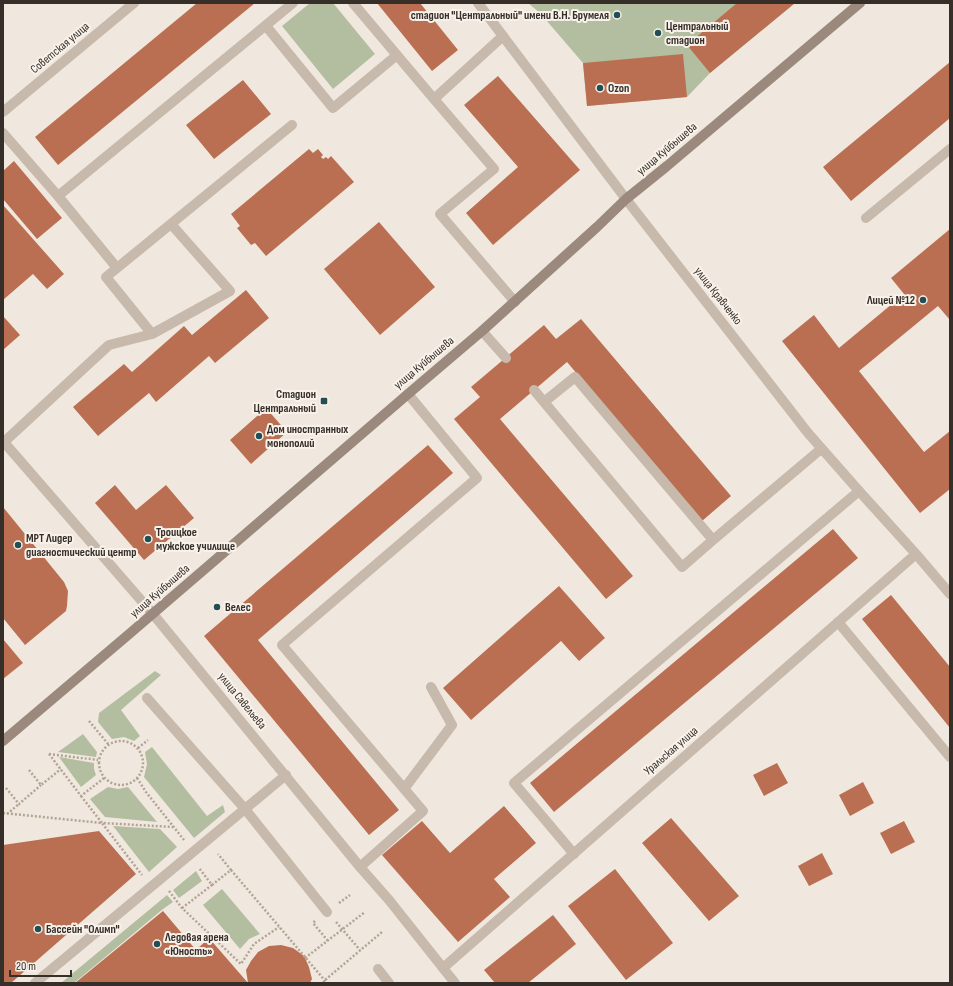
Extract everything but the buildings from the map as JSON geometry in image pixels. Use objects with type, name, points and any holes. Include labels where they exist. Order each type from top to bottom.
[{"type":"main road","name":"улица Куйбышева","points":[[3,741],[482,331],[597,228],[626,199],[860,3]]},
{"type":"street","name":"Советская улица","points":[[3,112],[134,3]]},
{"type":"street","points":[[58,196],[293,3]]},
{"type":"street","points":[[353,3],[494,168],[440,214],[515,302]]},
{"type":"street","name":"улица Кравченко","points":[[478,3],[626,199],[821,449],[950,594]]},
{"type":"street","points":[[266,26],[333,108],[397,55]]},
{"type":"street","points":[[434,99],[503,36]]},
{"type":"street","points":[[152,334],[106,277],[292,125]]},
{"type":"street","points":[[3,133],[58,196],[117,268]]},
{"type":"street","points":[[866,218],[950,149]]},
{"type":"street","points":[[4,441],[109,345],[152,334],[230,291],[171,224]]},
{"type":"street","points":[[482,331],[506,358]]},
{"type":"street","points":[[544,402],[574,377],[713,540]]},
{"type":"street","points":[[534,390],[682,567],[821,449]]},
{"type":"street","points":[[360,867],[423,811],[282,645],[477,478],[408,394]]},
{"type":"street","name":"улица Савельева","points":[[4,441],[153,614],[455,983]]},
{"type":"street","points":[[574,854],[514,783],[859,491]]},
{"type":"street","name":"Уральская улица","points":[[443,968],[916,554]]},
{"type":"street","points":[[838,622],[950,757]]},
{"type":"street","points":[[404,789],[452,725],[431,687]]},
{"type":"street","points":[[147,698],[245,809],[327,912]]},
{"type":"street","points":[[35,983],[286,775]]},
{"type":"street","points":[[378,969],[389,983]]},
{"type":"path","points":[[89,721],[108,745]]},
{"type":"path","points":[[138,748],[148,740]]},
{"type":"path","points":[[120,741],[127,742],[138,748],[143,758],[143,766],[141,772],[132,783],[125,785],[111,783],[101,774],[98,760],[101,753],[108,745],[112,742],[120,741]]},
{"type":"path","points":[[98,760],[49,754],[145,878]]},
{"type":"path","points":[[7,814],[61,769]]},
{"type":"path","points":[[29,770],[41,785]]},
{"type":"path","points":[[81,796],[104,778]]},
{"type":"path","points":[[137,778],[146,792],[187,844]]},
{"type":"path","points":[[6,788],[19,804]]},
{"type":"path","points":[[3,813],[102,823],[173,827]]},
{"type":"path","points":[[218,854],[325,982],[382,932]]},
{"type":"path","points":[[198,868],[212,885]]},
{"type":"path","points":[[182,908],[231,870]]},
{"type":"path","points":[[169,890],[182,908],[241,964],[254,944],[279,927]]},
{"type":"path","points":[[328,941],[313,922],[327,912],[360,950]]},
{"type":"path","points":[[305,958],[365,912]]},
{"type":"green space","points":[[310,3],[333,3],[375,54],[333,89],[282,26]]},
{"type":"green space","name":"Центральный стадион","points":[[528,3],[795,3],[710,73],[687,97],[587,106],[583,63],[540,13]]},
{"type":"green space","points":[[155,671],[161,675],[121,710],[140,736],[134,741],[124,737],[112,739],[98,722],[99,713]]},
{"type":"green space","points":[[83,734],[97,752],[96,757],[58,752]]},
{"type":"green space","points":[[152,747],[207,816],[223,805],[225,812],[194,838],[144,777],[147,764],[145,752]]},
{"type":"green space","points":[[59,757],[94,763],[96,775],[81,787]]},
{"type":"green space","points":[[108,787],[118,789],[128,787],[157,822],[105,817],[90,799]]},
{"type":"green space","points":[[113,826],[160,829],[177,847],[149,872]]},
{"type":"green space","points":[[196,871],[202,881],[179,898],[173,890]]},
{"type":"green space","points":[[222,889],[260,934],[249,939],[240,949],[203,905]]},
{"type":"green space","points":[[167,895],[173,902],[74,983],[61,983]]},
{"type":"place","name":"стадион \"Центральный\" имени В.Н. Брумеля","points":[[617,15]]},
{"type":"place","name":"Центральный стадион","points":[[658,33]]},
{"type":"place","name":"Ozon","points":[[600,88]]},
{"type":"place","name":"Лицей №12","points":[[923,300]]},
{"type":"place","name":"Стадион Центральный","points":[[324,401]]},
{"type":"place","name":"Дом иностранных монополий","points":[[259,436]]},
{"type":"place","name":"Троицкое мужское училище","points":[[148,539]]},
{"type":"place","name":"МРТ Лидер диагностический центр","points":[[18,545]]},
{"type":"place","name":"Велес","points":[[217,607]]},
{"type":"place","name":"Бассейн \"Олимп\"","points":[[38,929]]},
{"type":"place","name":"Ледовая арена «Юность»","points":[[157,944]]}]
